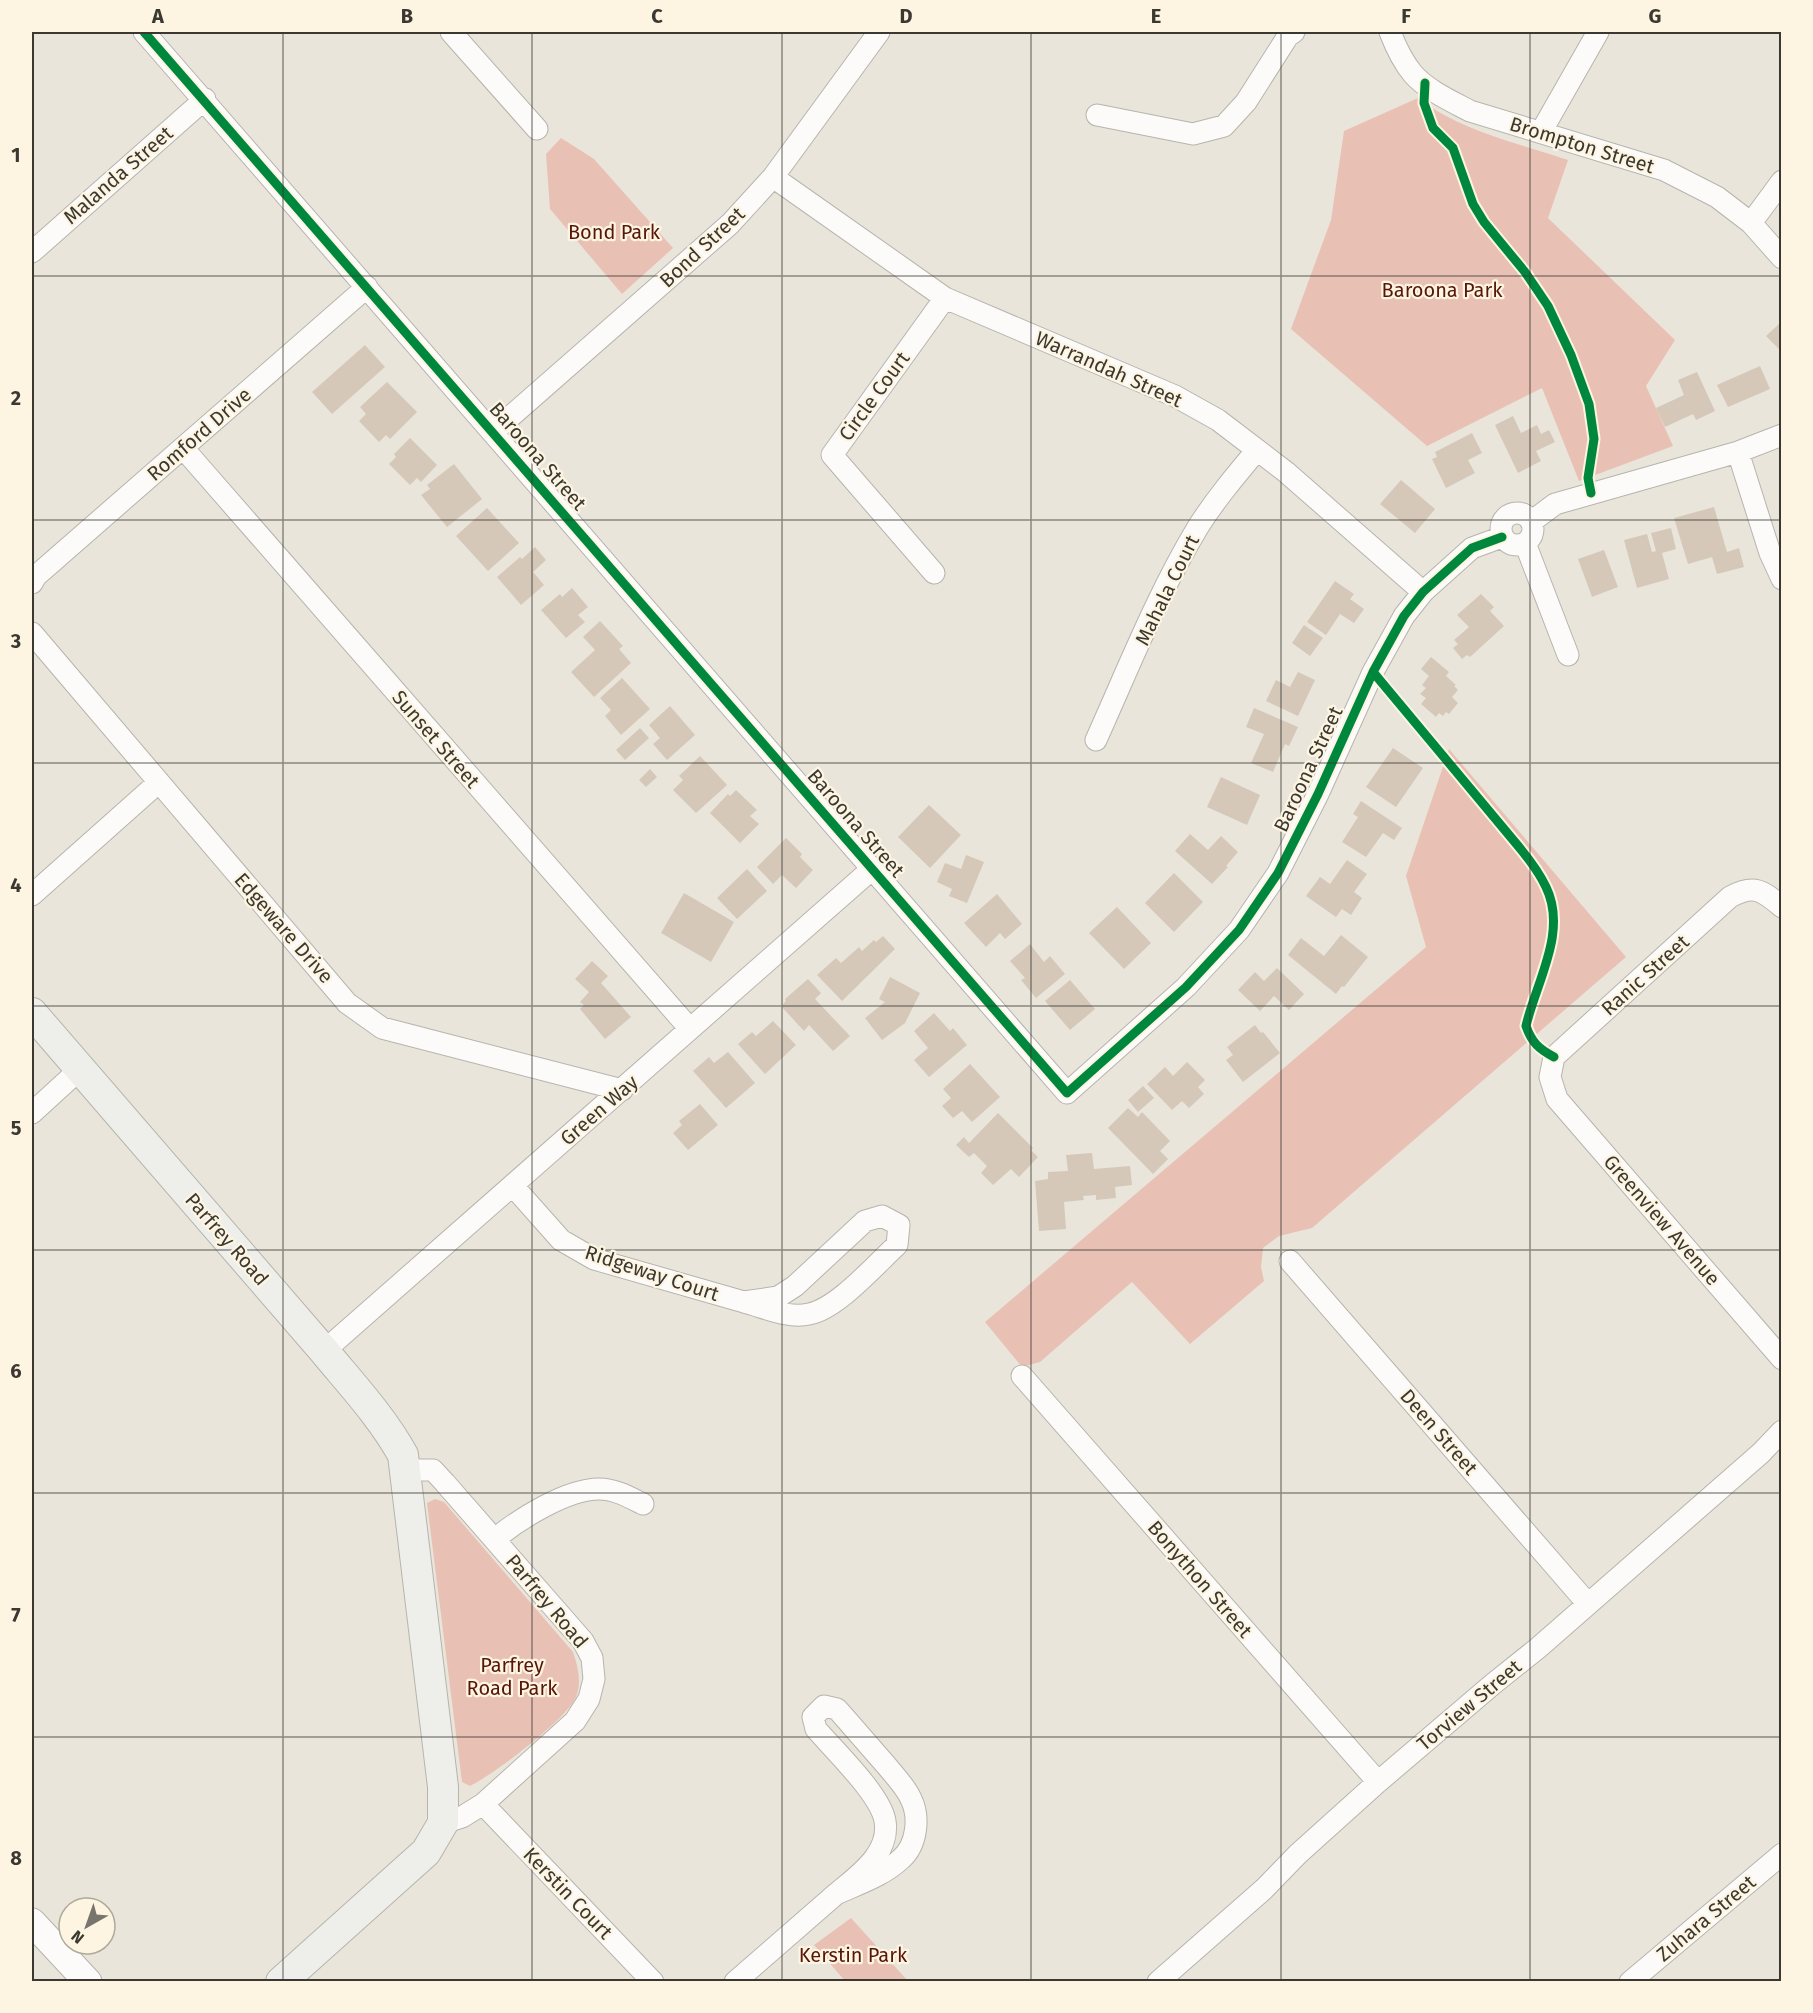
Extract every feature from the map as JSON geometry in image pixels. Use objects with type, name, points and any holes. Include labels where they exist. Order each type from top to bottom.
[{"type":"main road","name":"Parfrey Road","points":[[32,1013],[324,1351],[392,1436],[403,1455],[443,1787],[442,1823],[426,1852],[281,1982]]},
{"type":"street","name":"Baroona Street","points":[[144,32],[205,99],[1067,1093],[1186,987],[1239,930],[1278,873],[1383,651],[1404,616],[1423,592],[1472,548],[1502,537]]},
{"type":"street","points":[[452,32],[537,129]]},
{"type":"street","name":"Bond Street","points":[[493,432],[730,224],[773,177],[879,32]]},
{"type":"street","points":[[1097,115],[1193,134],[1224,126],[1246,102],[1288,36],[1294,32]]},
{"type":"street","name":"Brompton Street","points":[[1390,32],[1413,74],[1442,96],[1470,111],[1664,170],[1717,197],[1751,223],[1782,258]]},
{"type":"street","points":[[1541,132],[1598,32]]},
{"type":"street","name":"Malanda Street","points":[[32,252],[205,99]]},
{"type":"street","name":"Warrandah Street","points":[[773,177],[945,298],[1175,396],[1218,420],[1286,472],[1423,592]]},
{"type":"street","points":[[1751,223],[1782,181]]},
{"type":"street","name":"Romford Drive","points":[[32,583],[36,576],[367,287]]},
{"type":"street","name":"Circle Court","points":[[934,573],[832,455],[945,298]]},
{"type":"street","points":[[1531,522],[1555,504],[1738,452],[1782,435]]},
{"type":"street","name":"Sunset Street","points":[[183,448],[690,1029]]},
{"type":"street","name":"Mahala Court","points":[[1096,740],[1176,565],[1230,481],[1257,450]]},
{"type":"street","points":[[1738,452],[1770,553],[1782,579]]},
{"type":"street","points":[[1523,514],[1531,522],[1532,534],[1525,543],[1512,545],[1502,537],[1501,526],[1506,516],[1523,514]]},
{"type":"street","points":[[1525,543],[1568,655]]},
{"type":"street","name":"Edgeware Drive","points":[[32,633],[347,1003],[382,1028],[622,1090]]},
{"type":"street","points":[[32,895],[159,782]]},
{"type":"street","name":"Green Way","points":[[324,1351],[873,869]]},
{"type":"street","name":"Ranic Street","points":[[1550,1077],[1554,1057],[1730,897],[1744,890],[1756,889],[1782,907]]},
{"type":"street","points":[[32,1113],[79,1070]]},
{"type":"street","name":"Greenview Avenue","points":[[1550,1077],[1557,1099],[1782,1359]]},
{"type":"street","name":"Ridgeway Court","points":[[513,1186],[561,1240],[594,1259],[744,1302],[786,1314],[808,1315],[831,1306],[897,1245],[899,1226],[882,1216],[865,1221],[795,1286],[778,1297],[744,1302]]},
{"type":"street","name":"Deen Street","points":[[1290,1261],[1588,1604]]},
{"type":"street","name":"Bonython Street","points":[[1022,1376],[1378,1782]]},
{"type":"street","name":"Torview Street","points":[[1158,1982],[1264,1889],[1298,1854],[1378,1782],[1588,1604],[1761,1453],[1782,1431]]},
{"type":"street","name":"Parfrey Road","points":[[404,1475],[419,1470],[433,1470],[584,1641],[592,1658],[594,1679],[589,1699],[575,1721],[483,1803],[462,1817],[442,1823]]},
{"type":"street","points":[[495,1539],[528,1515],[576,1493],[599,1489],[622,1494],[643,1504]]},
{"type":"street","points":[[735,1982],[836,1894],[868,1867],[878,1854],[884,1840],[885,1819],[880,1806],[816,1729],[813,1717],[824,1706],[837,1709],[896,1777],[911,1797],[916,1824],[912,1844],[903,1858],[888,1870],[836,1894]]},
{"type":"street","name":"Kerstin Court","points":[[483,1803],[653,1982]]},
{"type":"street","name":"Zuhara Street","points":[[1630,1982],[1782,1854]]},
{"type":"street","points":[[32,1922],[88,1982]]},
{"type":"green space","name":"Baroona Park","points":[[1418,98],[1471,128],[1568,160],[1548,218],[1675,340],[1646,386],[1673,446],[1579,481],[1542,388],[1427,446],[1291,329],[1331,220],[1344,131]]},
{"type":"green space","name":"Bond Park","points":[[561,138],[594,159],[673,248],[622,294],[550,209],[546,154]]},
{"type":"green space","points":[[1449,749],[1626,957],[1312,1228],[1279,1236],[1263,1248],[1261,1267],[1264,1281],[1190,1344],[1132,1282],[1040,1362],[1022,1367],[985,1322],[1426,947],[1406,876]]},
{"type":"green space","name":"Parfrey Road Park","points":[[435,1499],[444,1502],[573,1652],[579,1674],[576,1697],[559,1719],[511,1759],[470,1786],[462,1782],[427,1503]]},
{"type":"green space","name":"Kerstin Park","points":[[851,1918],[908,1981],[845,1981],[814,1945]]},
{"type":"building","points":[[1782,321],[1782,352],[1766,336]]},
{"type":"building","points":[[365,345],[385,367],[332,414],[312,392]]},
{"type":"building","points":[[1760,366],[1770,389],[1728,407],[1717,385]]},
{"type":"building","points":[[1697,372],[1715,411],[1696,420],[1693,414],[1665,427],[1656,408],[1684,395],[1678,380]]},
{"type":"building","points":[[387,382],[417,412],[390,439],[386,435],[379,442],[359,421],[366,414],[360,407]]},
{"type":"building","points":[[1513,416],[1521,433],[1537,425],[1541,434],[1549,430],[1555,442],[1536,451],[1541,461],[1518,473],[1495,425]]},
{"type":"building","points":[[1472,433],[1482,453],[1468,460],[1475,473],[1446,488],[1432,459],[1437,457],[1435,452]]},
{"type":"building","points":[[410,438],[437,465],[421,482],[417,478],[410,485],[389,464],[396,457],[394,454]]},
{"type":"building","points":[[454,464],[482,499],[447,527],[421,495],[430,489],[427,485]]},
{"type":"building","points":[[1401,480],[1435,509],[1415,533],[1380,504]]},
{"type":"building","points":[[1714,507],[1727,552],[1739,548],[1744,567],[1717,574],[1712,557],[1688,564],[1674,518]]},
{"type":"building","points":[[487,508],[519,543],[488,571],[456,536]]},
{"type":"building","points":[[1671,528],[1676,549],[1662,553],[1669,579],[1637,588],[1624,540],[1647,534],[1652,552],[1656,551],[1651,533]]},
{"type":"building","points":[[535,547],[546,560],[533,572],[544,585],[521,605],[497,577]]},
{"type":"building","points":[[1604,550],[1618,587],[1592,597],[1578,559]]},
{"type":"building","points":[[1335,581],[1354,594],[1350,599],[1364,609],[1354,623],[1340,614],[1326,635],[1307,622]]},
{"type":"building","points":[[572,588],[588,607],[578,615],[585,622],[566,638],[541,610],[560,594],[562,597]]},
{"type":"building","points":[[1481,594],[1494,607],[1490,611],[1504,626],[1470,657],[1467,655],[1462,659],[1453,648],[1458,644],[1454,640],[1469,627],[1457,615]]},
{"type":"building","points":[[600,621],[623,646],[619,649],[631,663],[594,697],[571,672],[595,650],[583,637]]},
{"type":"building","points":[[1304,625],[1323,638],[1310,656],[1292,643]]},
{"type":"building","points":[[1431,657],[1449,672],[1446,676],[1458,690],[1452,697],[1458,703],[1449,714],[1446,712],[1443,716],[1439,713],[1436,717],[1421,704],[1426,698],[1420,694],[1426,688],[1422,685],[1429,676],[1421,669]]},
{"type":"building","points":[[1298,672],[1315,680],[1298,716],[1266,701],[1276,680],[1290,687]]},
{"type":"building","points":[[622,678],[650,709],[621,735],[605,716],[611,710],[600,698]]},
{"type":"building","points":[[670,706],[695,735],[667,760],[653,744],[660,738],[649,725]]},
{"type":"building","points":[[1254,708],[1298,727],[1289,746],[1285,744],[1273,772],[1251,763],[1264,734],[1246,727]]},
{"type":"building","points":[[640,728],[649,738],[625,760],[616,750]]},
{"type":"building","points":[[1393,748],[1423,768],[1396,807],[1366,787]]},
{"type":"building","points":[[700,756],[727,785],[696,813],[673,790],[683,780],[679,776]]},
{"type":"building","points":[[650,769],[657,777],[646,787],[639,780]]},
{"type":"building","points":[[1221,777],[1260,795],[1247,825],[1207,807]]},
{"type":"building","points":[[736,790],[757,810],[750,816],[759,824],[740,843],[710,813],[728,794],[730,796]]},
{"type":"building","points":[[1361,801],[1402,828],[1394,840],[1383,833],[1366,857],[1342,842],[1358,817],[1353,814]]},
{"type":"building","points":[[929,805],[961,835],[930,868],[898,837]]},
{"type":"building","points":[[1190,834],[1208,850],[1221,836],[1238,852],[1212,884],[1175,851]]},
{"type":"building","points":[[786,838],[802,854],[800,857],[813,870],[796,888],[782,875],[773,884],[757,867]]},
{"type":"building","points":[[966,855],[984,862],[967,903],[949,896],[952,889],[937,882],[945,863],[961,869]]},
{"type":"building","points":[[1347,860],[1367,874],[1354,892],[1362,898],[1351,915],[1342,909],[1336,917],[1306,896],[1320,877],[1330,884]]},
{"type":"building","points":[[747,869],[767,891],[737,919],[717,898]]},
{"type":"building","points":[[1174,873],[1203,902],[1174,932],[1145,903]]},
{"type":"building","points":[[684,893],[734,922],[711,962],[661,933]]},
{"type":"building","points":[[997,894],[1022,924],[1005,939],[1000,933],[986,947],[964,923]]},
{"type":"building","points":[[1117,907],[1151,943],[1124,969],[1089,933]]},
{"type":"building","points":[[1341,935],[1368,957],[1336,994],[1288,955],[1301,938],[1324,956]]},
{"type":"building","points":[[883,936],[895,949],[842,1001],[817,975],[836,958],[841,963],[859,947],[862,951],[874,940],[876,942]]},
{"type":"building","points":[[1030,944],[1044,962],[1050,956],[1065,974],[1036,998],[1021,980],[1025,978],[1010,961]]},
{"type":"building","points":[[592,961],[608,976],[601,983],[631,1017],[605,1039],[580,1009],[584,1005],[580,1002],[589,992],[575,979]]},
{"type":"building","points":[[1277,968],[1304,994],[1289,1010],[1274,996],[1260,1011],[1238,990],[1255,972],[1264,981]]},
{"type":"building","points":[[890,977],[920,993],[905,1023],[882,1040],[865,1018],[885,1002],[879,999]]},
{"type":"building","points":[[808,979],[821,993],[815,999],[850,1036],[833,1051],[809,1025],[804,1031],[781,1006],[786,1001],[785,999]]},
{"type":"building","points":[[1070,980],[1095,1009],[1070,1030],[1045,1001]]},
{"type":"building","points":[[934,1013],[950,1031],[953,1028],[967,1045],[929,1077],[914,1060],[928,1048],[914,1031]]},
{"type":"building","points":[[773,1021],[796,1045],[765,1074],[738,1044],[752,1032],[756,1036]]},
{"type":"building","points":[[1255,1025],[1280,1053],[1243,1082],[1226,1060],[1233,1055],[1227,1047]]},
{"type":"building","points":[[728,1052],[755,1083],[726,1108],[693,1071],[709,1057],[714,1063]]},
{"type":"building","points":[[1187,1062],[1205,1080],[1198,1087],[1204,1094],[1189,1108],[1182,1101],[1172,1110],[1147,1084],[1165,1067],[1173,1076]]},
{"type":"building","points":[[970,1064],[1000,1097],[972,1122],[962,1111],[953,1118],[942,1106],[951,1098],[943,1089]]},
{"type":"building","points":[[1143,1086],[1154,1098],[1138,1112],[1128,1100]]},
{"type":"building","points":[[700,1104],[718,1125],[688,1150],[673,1133],[682,1125],[679,1121]]},
{"type":"building","points":[[1128,1108],[1138,1117],[1142,1112],[1170,1141],[1160,1151],[1168,1159],[1153,1174],[1108,1128]]},
{"type":"building","points":[[998,1113],[1033,1148],[1031,1150],[1038,1157],[1019,1177],[1011,1169],[993,1185],[981,1173],[987,1166],[974,1153],[969,1157],[956,1145],[964,1137],[969,1143]]},
{"type":"building","points":[[1092,1153],[1094,1169],[1130,1166],[1132,1185],[1115,1187],[1116,1198],[1096,1200],[1096,1195],[1083,1196],[1084,1200],[1064,1202],[1066,1229],[1039,1231],[1035,1181],[1048,1179],[1048,1172],[1068,1171],[1066,1155]]},
{"type":"cycle path","points":[[144,32],[1067,1093],[1186,987],[1239,930],[1278,873],[1318,794],[1373,672],[1404,616],[1423,592],[1472,548],[1502,537]]},
{"type":"cycle path","points":[[1425,83],[1424,103],[1433,128],[1453,148],[1473,204],[1484,222],[1525,272],[1548,306],[1571,355],[1589,404],[1594,439],[1588,478],[1591,493]]},
{"type":"cycle path","points":[[1373,672],[1523,852],[1546,887],[1552,904],[1554,922],[1552,939],[1526,1026],[1537,1045],[1554,1057]]}]
